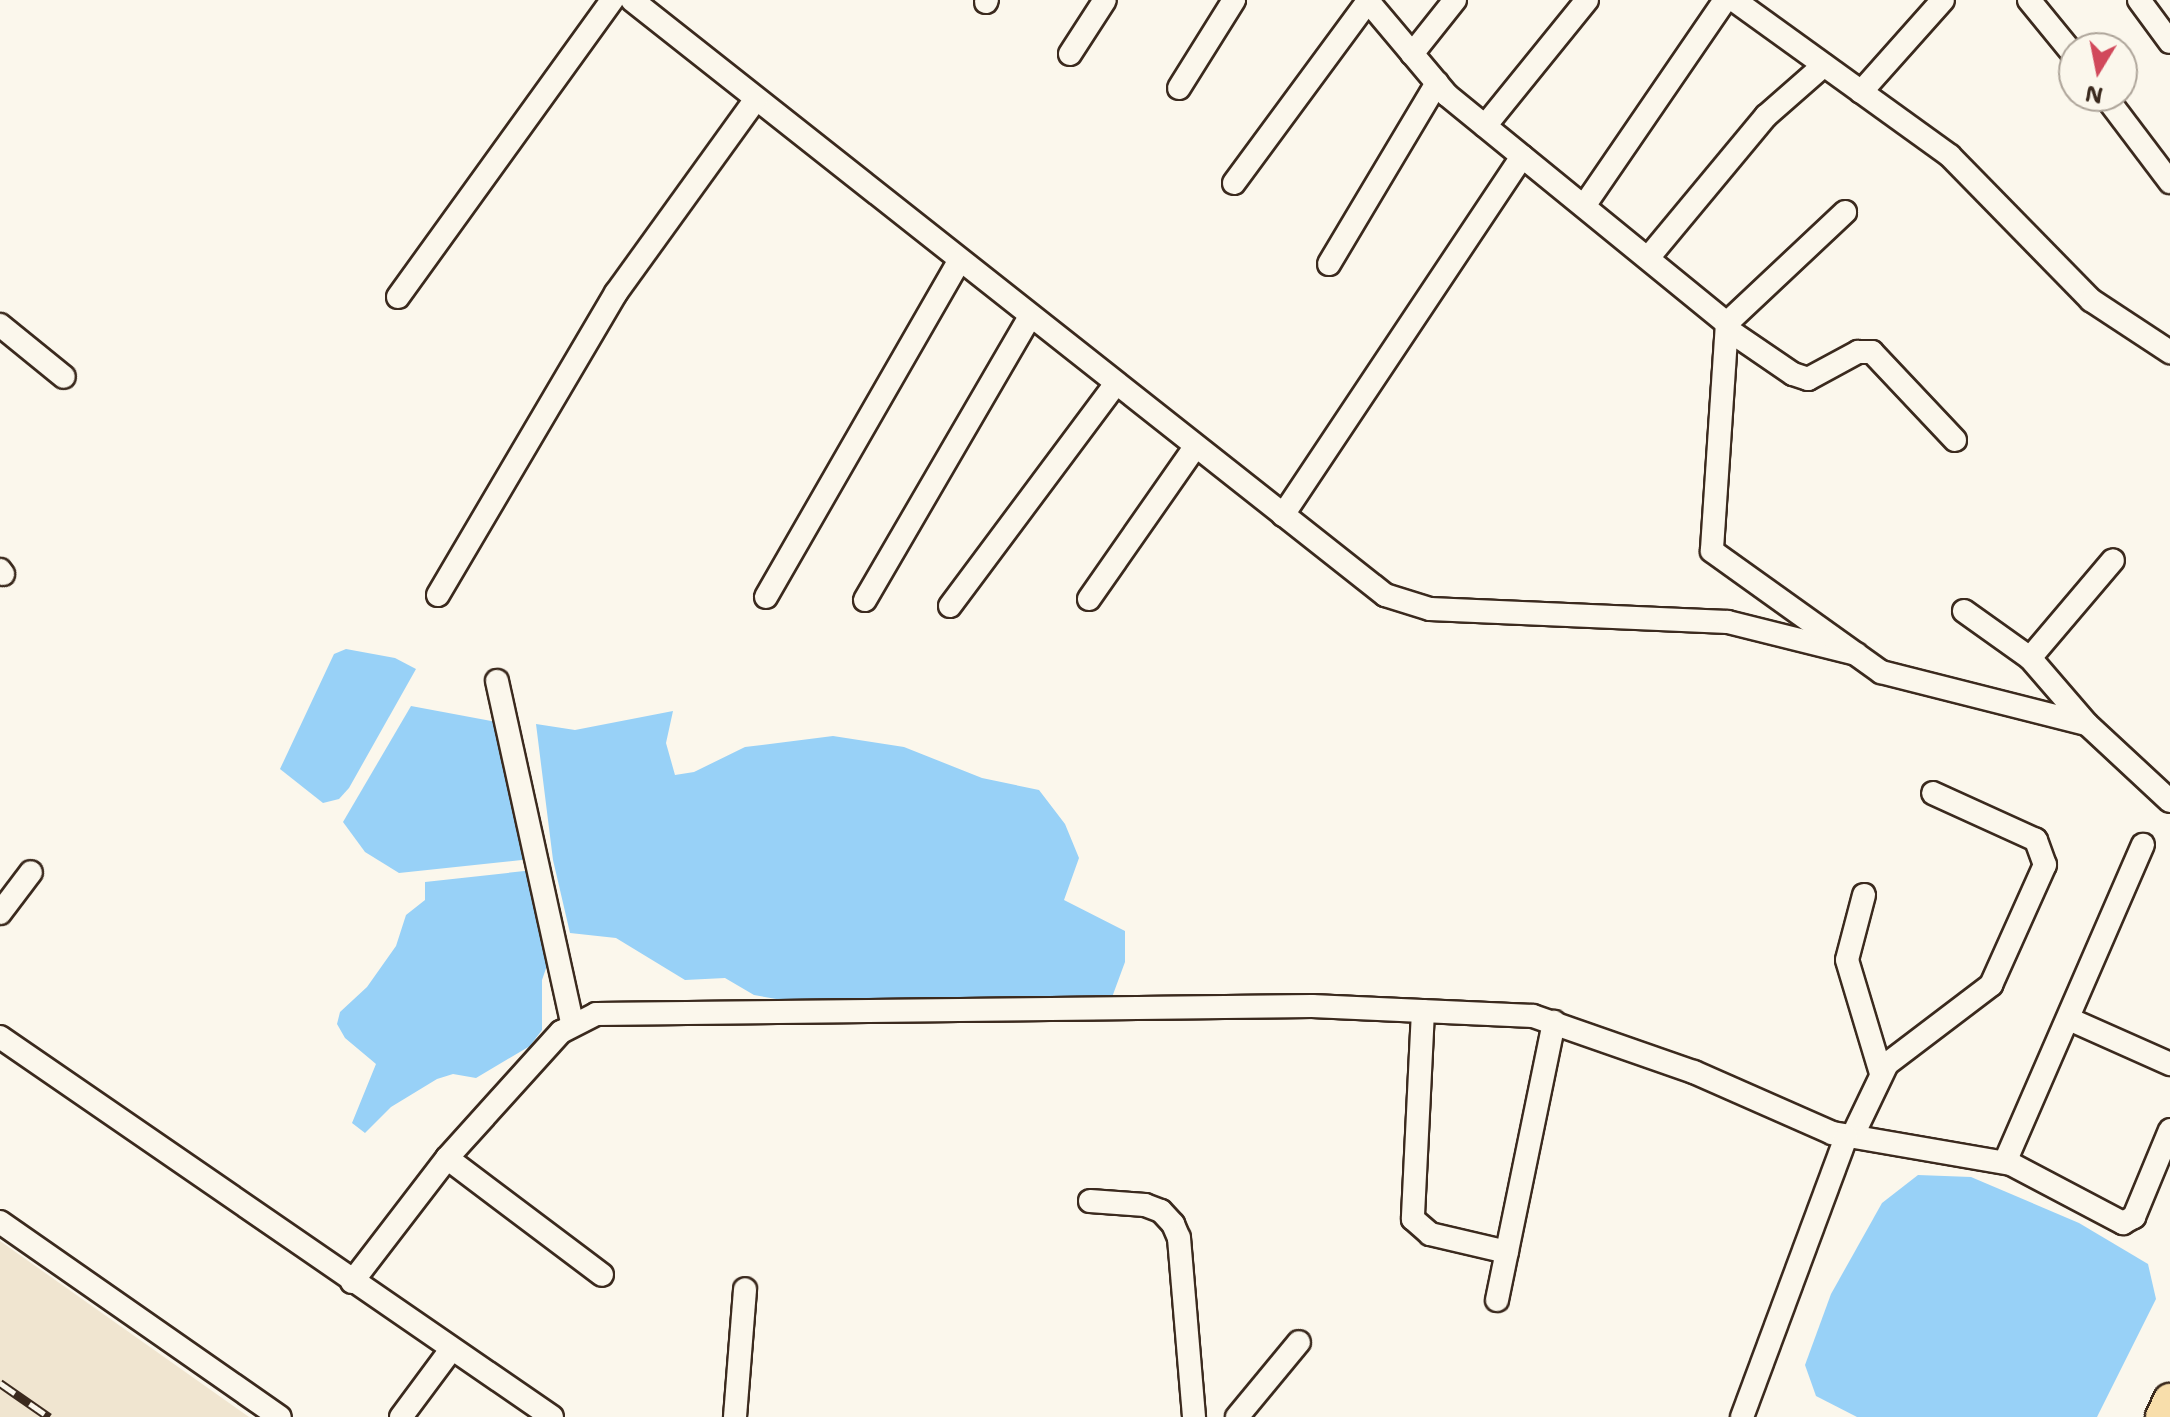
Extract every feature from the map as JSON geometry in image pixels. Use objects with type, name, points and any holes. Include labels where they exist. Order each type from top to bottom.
[{"type":"highway","points":[[2162,1417],[2170,1400]]},
{"type":"street","points":[[398,297],[612,0]]},
{"type":"street","points":[[632,0],[1115,385],[1385,595],[1414,608],[1728,622],[1856,654]]},
{"type":"street","points":[[1070,54],[1105,0]]},
{"type":"street","points":[[1179,88],[1234,0]]},
{"type":"street","points":[[1234,183],[1368,0],[1437,83],[1727,326],[1793,374],[1808,379],[1858,352],[1872,352],[1955,440]]},
{"type":"street","points":[[1412,54],[1455,0]]},
{"type":"street","points":[[1485,126],[1587,0]]},
{"type":"street","points":[[1584,206],[1725,0]]},
{"type":"street","points":[[1734,0],[1950,156],[2091,300],[2170,352]]},
{"type":"street","points":[[1861,92],[1943,0]]},
{"type":"street","points":[[2029,0],[2058,35]]},
{"type":"street","points":[[2139,0],[2170,42]]},
{"type":"street","points":[[1648,258],[1766,116],[1824,65]]},
{"type":"street","points":[[1329,264],[1437,83]]},
{"type":"street","points":[[438,595],[616,293],[756,99]]},
{"type":"street","points":[[2117,112],[2170,182]]},
{"type":"street","points":[[1283,515],[1522,156]]},
{"type":"street","points":[[1845,212],[1727,326],[1712,551],[1881,672],[2087,724]]},
{"type":"street","points":[[766,597],[959,261]]},
{"type":"street","points":[[865,600],[1030,317]]},
{"type":"street","points":[[0,325],[64,377]]},
{"type":"street","points":[[950,606],[1115,385]]},
{"type":"street","points":[[1089,599],[1195,447]]},
{"type":"street","points":[[2030,658],[2113,560]]},
{"type":"street","points":[[1964,611],[2030,658],[2087,724],[2170,801]]},
{"type":"street","points":[[497,681],[572,1022]]},
{"type":"street","points":[[1742,1417],[1849,1137],[1881,1073],[1991,985],[2045,865],[2036,840],[1933,793]]},
{"type":"street","points":[[2005,1162],[2143,845]]},
{"type":"street","points":[[0,913],[31,872]]},
{"type":"street","points":[[1864,895],[1850,940],[1848,978],[1881,1073]]},
{"type":"street","points":[[352,1282],[447,1158],[572,1022],[596,1014],[1312,1006],[1517,1014],[1554,1022],[1694,1072],[1818,1129],[1849,1137],[2005,1162],[2123,1223],[2134,1217],[2170,1130]]},
{"type":"street","points":[[1423,1011],[1413,1219],[1430,1234],[1507,1252]]},
{"type":"street","points":[[2069,1019],[2170,1064]]},
{"type":"street","points":[[1497,1300],[1554,1022]]},
{"type":"street","points":[[0,1037],[450,1351],[552,1417]]},
{"type":"street","points":[[447,1158],[602,1275]]},
{"type":"street","points":[[1090,1201],[1145,1205],[1161,1211],[1173,1224],[1179,1238],[1194,1417]]},
{"type":"street","points":[[0,1222],[280,1417]]},
{"type":"street","points":[[735,1417],[745,1289]]},
{"type":"street","points":[[1237,1417],[1299,1342]]},
{"type":"street","points":[[401,1417],[450,1351]]},
{"type":"shaded area","points":[[0,1241],[249,1417],[0,1417]]},
{"type":"water","points":[[346,649],[395,658],[416,669],[349,788],[339,799],[323,803],[280,769],[334,654]]},
{"type":"water","points":[[411,706],[513,725],[540,858],[399,873],[365,852],[343,822]]},
{"type":"water","points":[[673,711],[666,743],[675,775],[694,772],[745,747],[833,736],[904,747],[982,778],[1039,790],[1065,824],[1079,858],[1064,900],[1125,931],[1125,962],[1111,1000],[827,1008],[754,995],[725,978],[685,980],[616,938],[570,933],[553,860],[536,724],[575,730]]},
{"type":"water","points":[[543,869],[551,954],[542,980],[542,1030],[530,1046],[476,1078],[453,1074],[437,1079],[391,1107],[365,1133],[352,1123],[376,1064],[345,1038],[337,1024],[340,1012],[367,987],[396,946],[406,915],[425,900],[425,882]]},
{"type":"water","points":[[1918,1175],[1971,1177],[2079,1223],[2148,1264],[2156,1299],[2097,1417],[1857,1417],[1816,1396],[1805,1365],[1831,1294],[1882,1203]]},
{"type":"railway","points":[[0,1383],[49,1417]]}]
